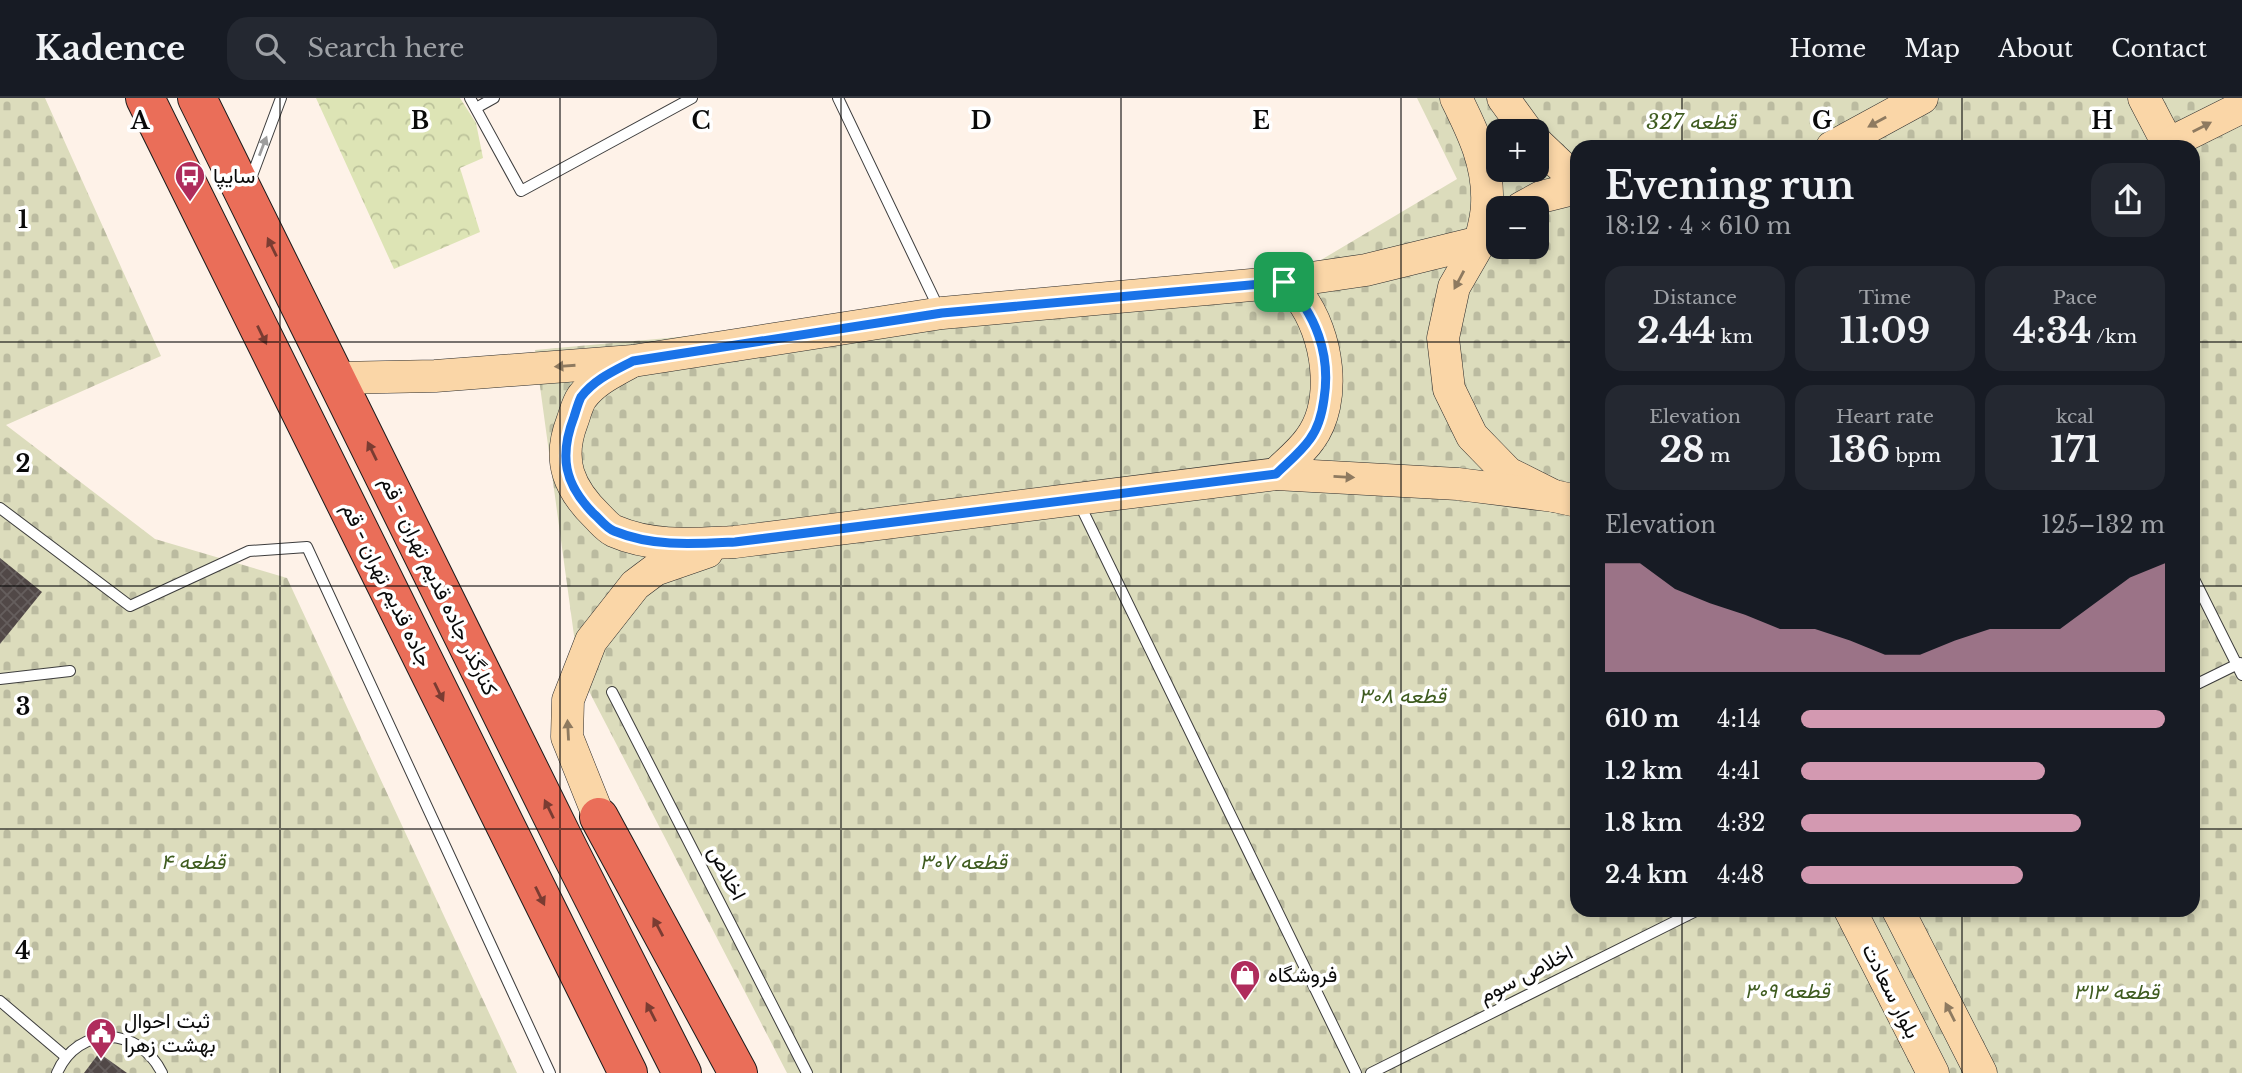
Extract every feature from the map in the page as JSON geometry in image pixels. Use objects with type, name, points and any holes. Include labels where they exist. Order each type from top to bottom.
[{"type":"highway","name":"جاده قدیم تهران - قم","points":[[145,98],[628,1073]]},
{"type":"highway","name":"کنارگذر جاده قدیم تهران - قم","points":[[197,98],[682,1073]]},
{"type":"highway","points":[[599,817],[737,1073]]},
{"type":"street","points":[[1456,98],[1477,139],[1487,180],[1487,196]]},
{"type":"street","points":[[1503,98],[1518,119]]},
{"type":"street","points":[[1845,140],[1922,98]]},
{"type":"street","points":[[2144,98],[2162,140]]},
{"type":"street","points":[[2177,140],[2242,107]]},
{"type":"street","points":[[1549,154],[1570,174]]},
{"type":"street","points":[[1545,196],[1570,190]]},
{"type":"street","points":[[337,378],[435,376],[633,361],[942,313],[1284,282],[1366,270],[1486,235]]},
{"type":"street","points":[[1486,239],[1454,287],[1443,338],[1450,389],[1472,436],[1508,473],[1566,499]]},
{"type":"street","points":[[1276,474],[1309,440],[1321,420],[1327,384],[1324,350],[1315,327],[1300,298],[1284,282]]},
{"type":"street","points":[[633,361],[599,379],[580,399],[564,456],[572,485],[588,507],[611,530],[646,541],[668,544],[735,542],[1276,474],[1458,484],[1566,499]]},
{"type":"street","points":[[599,817],[567,737],[568,700],[591,641],[635,585],[655,570],[735,542]]},
{"type":"street","name":"بلوار سعادت","points":[[1854,917],[1933,1073]]},
{"type":"street","name":"بلوار سعادت","points":[[1902,917],[1981,1073]]},
{"type":"lane","points":[[245,193],[281,98]]},
{"type":"lane","points":[[494,98],[473,103],[521,191],[692,98]]},
{"type":"lane","points":[[838,98],[942,313]]},
{"type":"lane","points":[[1077,499],[1356,1073]]},
{"type":"lane","points":[[0,508],[130,606],[249,551],[307,547],[550,1073]]},
{"type":"lane","points":[[2200,590],[2240,667],[2200,683]]},
{"type":"lane","points":[[0,679],[70,671]]},
{"type":"lane","name":"اخلاص","points":[[612,691],[807,1073]]},
{"type":"lane","name":"اخلاص سوم","points":[[1371,1073],[1684,917]]},
{"type":"lane","points":[[0,1001],[66,1057]]},
{"type":"lane","points":[[57,1073],[66,1057],[80,1044],[98,1037],[118,1037],[136,1043],[151,1055],[162,1073]]},
{"type":"green space","name":"قطعه ۴","points":[[0,98],[45,98],[161,356],[6,425],[155,539],[287,578],[517,1073],[0,1073]]},
{"type":"green space","points":[[316,98],[460,98],[476,123],[483,158],[460,168],[480,232],[394,269]]},
{"type":"green space","points":[[1417,98],[2242,98],[2242,1073],[787,1073],[579,672],[535,350],[1284,282],[1457,179]]},
{"type":"building","points":[[0,558],[42,592],[0,644]]},
{"type":"building","name":"ثبت احوال بهشت زهرا","points":[[99,1053],[127,1073],[84,1073]]},
{"type":"place","name":"سایپا","points":[[190,203]]},
{"type":"place","name":"فروشگاه","points":[[1245,1002]]},
{"type":"place","name":"ثبت احوال بهشت زهرا","points":[[101,1060]]},
{"type":"route","points":[[1284,282],[1300,298],[1315,327],[1324,350],[1327,384],[1321,420],[1309,440],[1276,474],[735,542],[679,545],[646,541],[611,530],[588,507],[572,485],[564,456],[580,399],[599,379],[633,361],[942,313],[1284,282]]},
{"type":"park label","name":"قطعه 327","points":[[1691,122]]},
{"type":"park label","name":"قطعه ۳۰۸","points":[[1402,696]]},
{"type":"park label","name":"قطعه ۳۰۷","points":[[963,862]]},
{"type":"park label","name":"قطعه ۳۰۹","points":[[1787,991]]},
{"type":"park label","name":"قطعه ۳۱۳","points":[[2116,992]]}]
